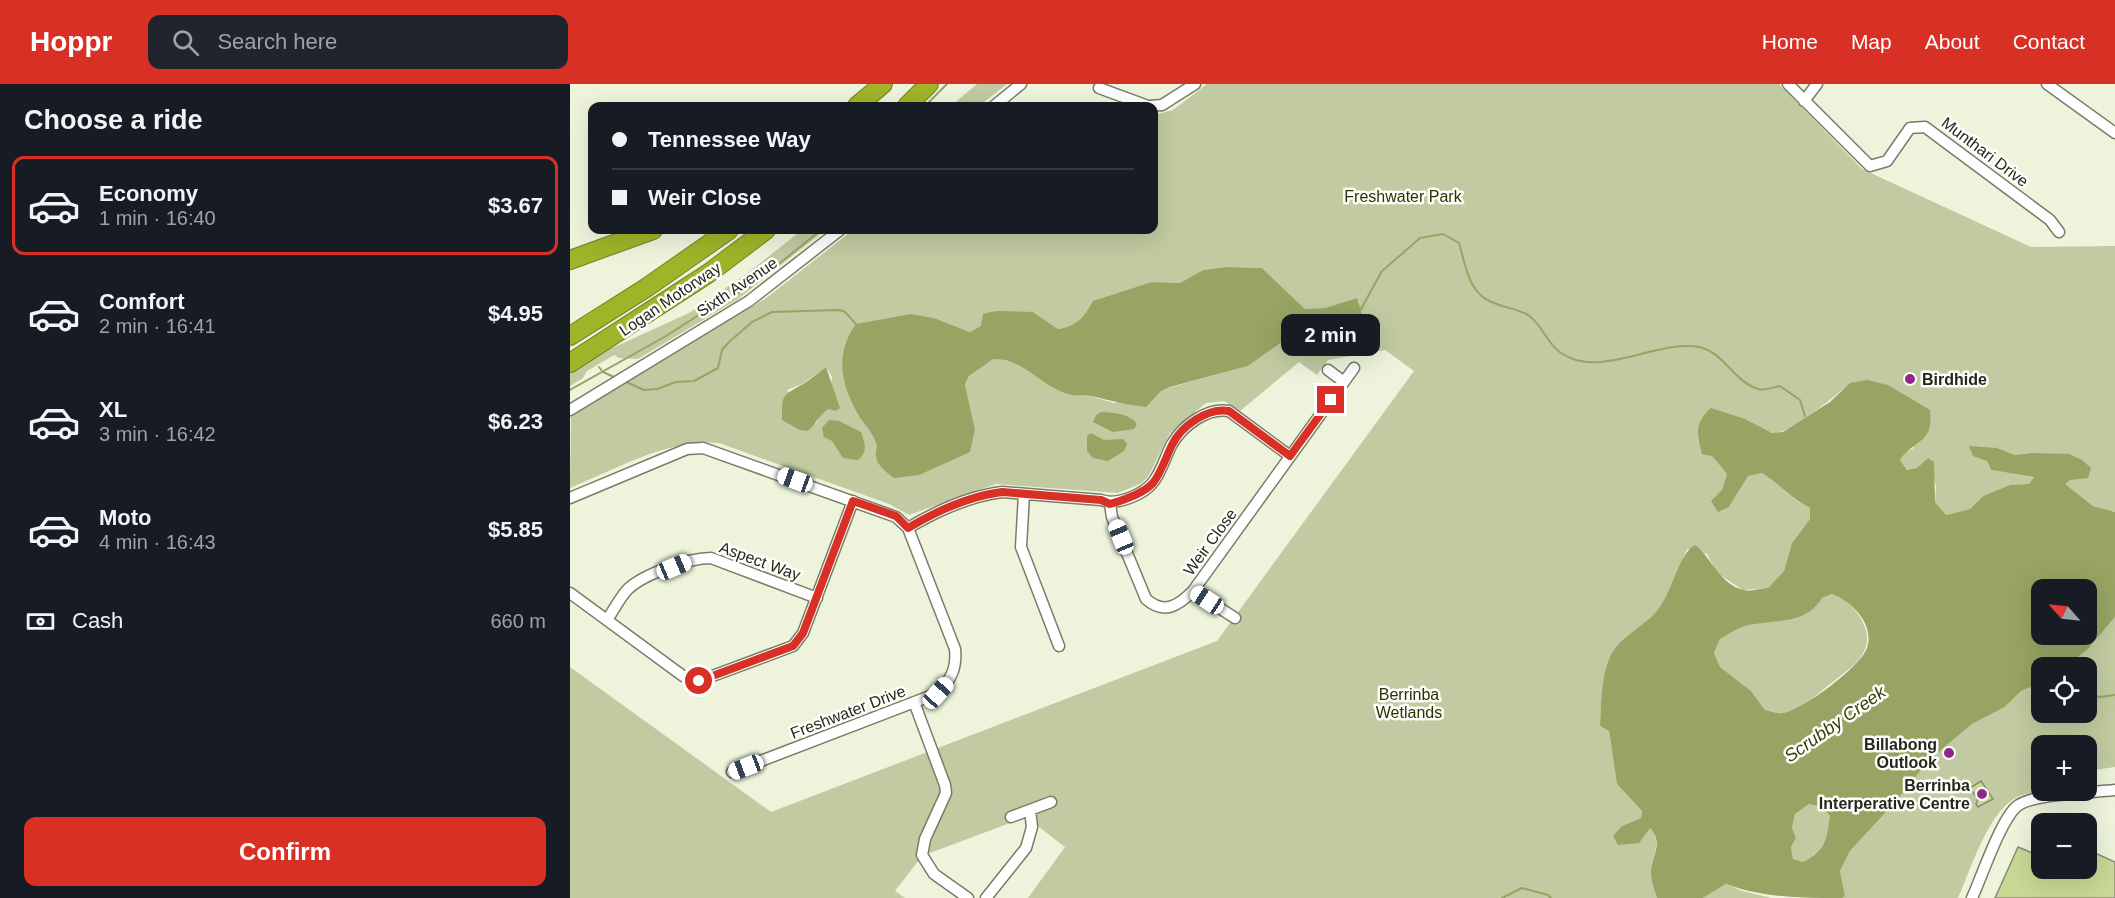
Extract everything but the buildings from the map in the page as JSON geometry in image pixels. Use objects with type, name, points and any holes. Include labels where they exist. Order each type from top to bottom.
[{"type":"highway","points":[[862,102],[883,84]]},
{"type":"highway","points":[[877,102],[897,84]]},
{"type":"highway","points":[[910,102],[929,84]]},
{"type":"highway","points":[[570,260],[642,234]]},
{"type":"highway","name":"Logan Motorway","points":[[570,336],[646,288],[723,234]]},
{"type":"highway","name":"Logan Motorway","points":[[570,363],[710,273],[761,234]]},
{"type":"street","points":[[999,102],[1022,84]]},
{"type":"street","points":[[1158,105],[1195,84]]},
{"type":"street","name":"Munthari Drive","points":[[1788,84],[1869,166],[1887,161],[1910,129],[1925,127],[2050,220],[2059,232]]},
{"type":"street","points":[[1804,101],[1817,84]]},
{"type":"street","points":[[2047,84],[2060,88],[2115,133]]},
{"type":"street","points":[[1099,88],[1138,102]]},
{"type":"street","name":"Sixth Avenue","points":[[570,410],[749,302],[835,234]]},
{"type":"street","name":"Weir Close","points":[[1110,504],[1113,517],[1146,599],[1155,608],[1168,609],[1181,603],[1193,591],[1354,368]]},
{"type":"street","points":[[1328,370],[1344,381]]},
{"type":"street","points":[[570,498],[687,450],[704,448],[896,516],[908,528],[924,519],[989,494],[1024,494],[1101,500],[1110,504],[1146,489],[1154,482],[1173,442],[1182,431],[1208,411],[1218,409],[1229,411],[1290,456]]},
{"type":"street","points":[[1024,494],[1021,547],[1059,646]]},
{"type":"street","points":[[570,593],[682,676],[699,681],[793,646],[803,633],[853,501]]},
{"type":"street","name":"Freshwater Drive","points":[[732,772],[938,693],[950,680],[956,665],[955,649],[908,528]]},
{"type":"street","name":"Aspect Way","points":[[607,620],[627,590],[636,583],[693,558],[711,558],[817,598]]},
{"type":"street","points":[[1193,591],[1235,618]]},
{"type":"street","points":[[914,702],[946,793],[925,839],[922,855],[934,874],[968,898]]},
{"type":"street","points":[[1972,898],[2016,806],[2030,799],[2115,790]]},
{"type":"street","points":[[1011,817],[1051,802]]},
{"type":"street","points":[[986,898],[1026,848],[1032,827],[1030,810]]},
{"type":"green space","points":[[977,84],[1007,84],[984,102],[956,102]]},
{"type":"green space","points":[[1207,84],[1779,84],[1862,169],[2031,247],[2115,246],[2115,512],[2093,506],[2064,484],[2069,480],[2031,453],[2015,455],[1997,448],[1987,461],[1991,470],[2034,477],[2029,484],[2010,485],[1983,496],[1970,509],[1946,515],[1935,502],[1936,486],[1928,459],[1917,468],[1907,470],[1900,460],[1906,452],[1914,448],[1850,383],[1814,412],[1782,431],[1775,433],[1768,431],[1745,419],[1712,456],[1727,474],[1722,490],[1729,507],[1748,475],[1762,473],[1797,501],[1810,508],[1810,519],[1792,543],[1784,571],[1768,588],[1743,590],[1717,573],[1707,554],[1687,549],[1662,605],[1651,618],[1626,637],[1615,649],[1603,682],[1600,726],[1609,731],[1617,784],[1642,811],[1641,818],[1622,826],[1650,828],[1654,834],[1656,846],[1651,874],[1657,898],[1028,898],[1065,847],[1026,817],[922,856],[895,891],[905,898],[570,898],[570,667],[771,812],[1217,641],[1414,371],[1385,350],[1328,360],[1317,375],[1299,362],[1240,411],[1224,401],[1206,403],[1170,433],[1149,475],[1142,483],[1118,493],[996,484],[909,515],[889,504],[719,443],[681,445],[662,450],[570,488],[571,416],[765,299],[848,234],[1158,234],[1158,114],[1173,110]],"holes":[[[1227,267],[1262,268],[1305,309],[1325,308],[1357,298],[1365,323],[1334,332],[1292,335],[1248,366],[1114,403],[1090,396],[1072,395],[1056,388],[1018,363],[993,358],[969,376],[965,386],[975,429],[876,459],[891,319],[911,314],[934,318],[970,332],[1033,312],[1058,329],[1072,327],[1087,312],[1152,282],[1180,283],[1203,270]],[[826,367],[832,377],[829,409],[820,414],[816,424],[787,390],[802,384]]]},
{"type":"green space","points":[[797,234],[820,234],[738,299],[638,359],[619,358],[614,355],[587,371],[583,378],[570,386],[570,373],[610,349],[689,313],[745,275]]},
{"type":"green space","points":[[1833,594],[1848,603],[1860,617],[1867,639],[1866,648],[1862,656],[1848,670],[1803,705],[1783,713],[1765,710],[1751,691],[1720,667],[1714,653],[1720,639],[1745,626],[1799,616],[1816,606],[1822,598]]},
{"type":"green space","points":[[2115,617],[2115,767],[2097,770],[2097,735],[2031,735],[2031,792],[2015,798],[1996,817],[1988,829],[1958,898],[1842,898],[1845,896],[1840,871],[1850,851],[1897,800],[1929,760],[1972,724],[2005,707],[2021,691],[2031,687],[2031,723],[2097,723],[2097,657],[2078,657],[2091,645],[2097,645],[2097,638]]},
{"type":"green space","points":[[1809,804],[1822,807],[1830,816],[1824,844],[1821,849],[1803,862],[1793,859],[1791,847],[1796,838],[1792,828],[1795,814]]},
{"type":"green space","points":[[1726,884],[1742,891],[1772,898],[1703,898]]},
{"type":"water","points":[[1227,267],[1262,268],[1305,309],[1325,308],[1357,298],[1365,323],[1334,332],[1292,335],[1248,366],[1170,387],[1161,391],[1146,407],[1062,392],[1015,363],[993,359],[969,376],[965,385],[975,429],[970,452],[919,475],[894,478],[878,463],[875,440],[854,407],[843,372],[844,348],[856,324],[911,314],[934,318],[970,332],[981,326],[983,314],[996,311],[1033,312],[1058,329],[1070,326],[1079,320],[1093,301],[1152,282],[1180,283],[1203,270]]},
{"type":"water","points":[[826,367],[840,408],[836,411],[829,409],[826,411],[808,431],[800,430],[782,420],[782,405],[787,394]]},
{"type":"water","points":[[1867,380],[1888,385],[1930,410],[1929,429],[1926,435],[1900,460],[1907,470],[1917,468],[1928,458],[1934,462],[1935,502],[1946,515],[1970,509],[1983,496],[2010,485],[2029,484],[2034,477],[1991,470],[1987,461],[1973,456],[1969,446],[1997,448],[2015,455],[2069,454],[2082,460],[2091,468],[2088,478],[2070,480],[2065,484],[2093,506],[2115,512],[2115,617],[2097,638],[2097,579],[2031,579],[2031,645],[2091,645],[2078,657],[2031,657],[2031,687],[2021,691],[2005,707],[1972,724],[1929,760],[1897,800],[1850,851],[1840,871],[1845,896],[1842,898],[1769,895],[1726,884],[1703,898],[1657,898],[1652,883],[1651,868],[1657,846],[1650,828],[1639,843],[1618,845],[1613,836],[1622,826],[1641,818],[1642,811],[1617,784],[1609,731],[1600,726],[1602,691],[1607,665],[1619,643],[1662,605],[1679,566],[1695,545],[1729,583],[1746,590],[1768,588],[1784,571],[1792,543],[1810,519],[1810,508],[1762,473],[1748,476],[1729,507],[1718,512],[1711,501],[1722,490],[1727,474],[1712,456],[1702,454],[1698,429],[1706,413],[1711,408],[1745,419],[1772,433],[1783,432],[1830,402],[1850,383]],"holes":[[[1832,594],[1847,602],[1860,615],[1868,631],[1867,648],[1854,666],[1843,676],[1804,704],[1783,713],[1765,710],[1751,691],[1720,667],[1714,653],[1720,639],[1745,626],[1799,617],[1808,613],[1822,598]],[[1809,804],[1822,807],[1830,816],[1824,844],[1811,858],[1803,862],[1793,859],[1791,847],[1796,838],[1792,828],[1795,814]]]},
{"type":"water","points":[[1101,412],[1126,416],[1137,424],[1134,429],[1113,432],[1093,422],[1096,415]]},
{"type":"water","points":[[829,420],[839,421],[861,432],[864,451],[858,460],[843,458],[832,441],[824,437],[822,428]]},
{"type":"water","points":[[1091,433],[1104,440],[1123,439],[1127,444],[1124,451],[1108,461],[1093,458],[1087,451],[1087,436]]},
{"type":"waterway","points":[[929,102],[947,84]]},
{"type":"waterway","points":[[570,390],[666,336],[727,297],[749,288],[816,234]]},
{"type":"waterway","points":[[1361,309],[1382,271],[1420,238],[1443,234],[1459,243],[1469,278],[1479,293],[1485,299],[1528,315],[1561,353],[1576,360],[1593,362],[1611,361],[1665,348],[1699,347],[1716,355],[1749,385],[1760,389],[1780,386],[1800,400],[1805,416]]},
{"type":"waterway","points":[[624,381],[644,390],[657,389],[676,382],[694,381],[718,368],[722,350],[729,342],[752,322],[772,312],[838,310],[844,311],[856,324]]},
{"type":"waterway","points":[[599,367],[603,372],[616,378]]},
{"type":"waterway","points":[[2097,696],[2115,695]]},
{"type":"waterway","name":"Scrubby Creek","points":[[1502,898],[1522,888],[1548,895],[1551,898]]},
{"type":"place","name":"Birdhide","points":[[1910,379]]},
{"type":"place","name":"Billabong Outlook","points":[[1949,753]]},
{"type":"place","name":"Berrinba Interperative Centre","points":[[1982,794]]},
{"type":"route","points":[[699,681],[793,646],[803,633],[853,501],[896,516],[908,528],[945,510],[989,494],[1002,492],[1101,500],[1110,504],[1146,489],[1154,482],[1173,442],[1182,431],[1208,411],[1218,409],[1229,411],[1290,456],[1331,400]]},
{"type":"park label","name":"Freshwater Park","points":[[1403,196]]},
{"type":"park label","name":"Berrinba Wetlands","points":[[1409,703]]}]
